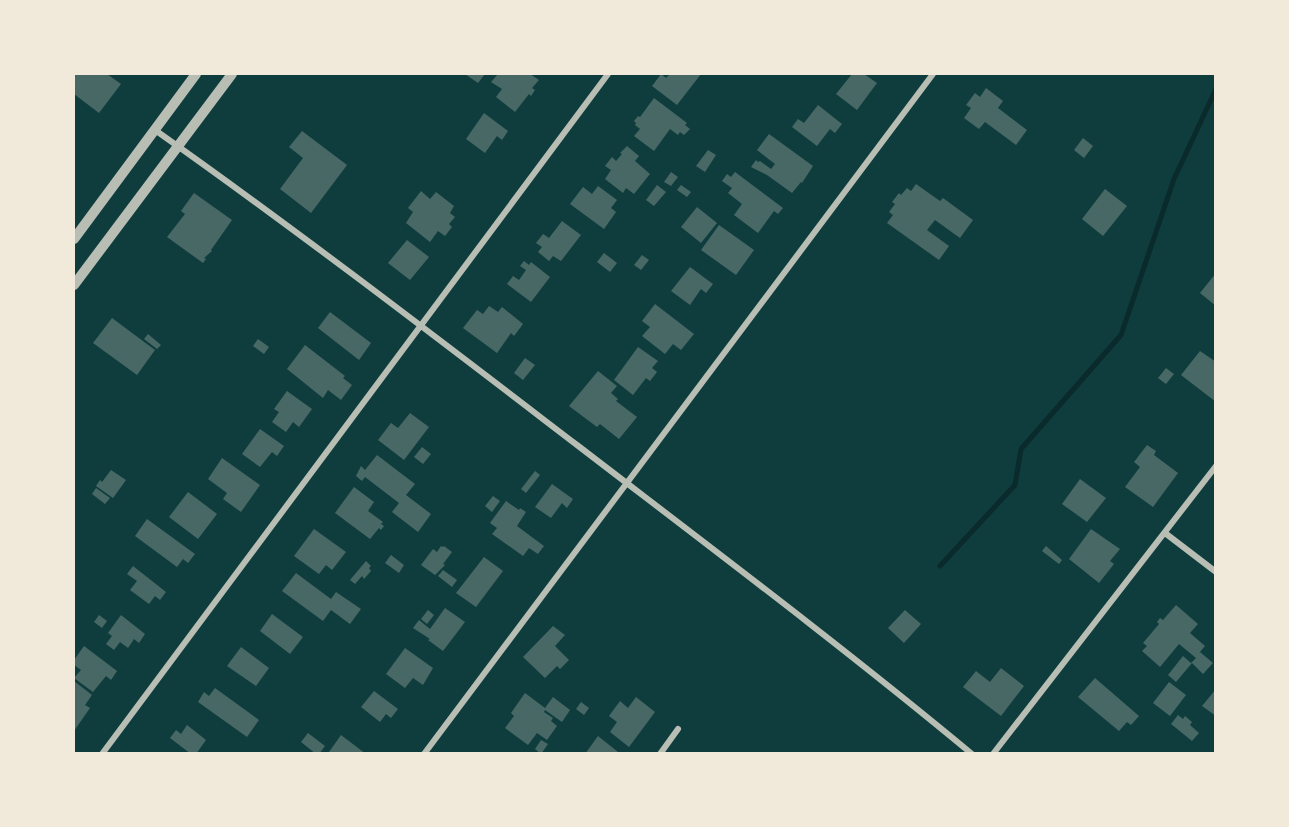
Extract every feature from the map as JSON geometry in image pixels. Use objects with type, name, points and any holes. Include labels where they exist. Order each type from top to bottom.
[{"type":"street","points":[[74,238],[196,74]]},
{"type":"street","points":[[74,285],[232,74]]},
{"type":"street","points":[[102,753],[608,74]]},
{"type":"street","points":[[424,753],[930,75]]},
{"type":"street","points":[[155,130],[313,244],[421,326],[894,689],[972,753]]},
{"type":"street","points":[[993,753],[1215,466]]},
{"type":"street","points":[[1164,533],[1215,572]]},
{"type":"street","points":[[660,753],[678,729]]},
{"type":"building","points":[[74,74],[107,74],[121,84],[99,113],[74,94]]},
{"type":"building","points":[[465,74],[485,74],[478,83]]},
{"type":"building","points":[[498,74],[530,74],[539,80],[532,88],[535,90],[531,96],[529,94],[515,112],[496,97],[502,89],[491,82]]},
{"type":"building","points":[[661,74],[666,78],[670,74],[701,74],[677,105],[652,86]]},
{"type":"building","points":[[852,74],[864,74],[877,83],[857,110],[836,94]]},
{"type":"building","points":[[986,88],[1003,101],[998,108],[1027,130],[1016,145],[985,122],[979,129],[964,118],[971,108],[966,105],[975,93],[980,97]]},
{"type":"building","points":[[654,98],[687,123],[685,125],[690,129],[684,135],[680,132],[678,135],[670,129],[654,151],[634,136],[640,129],[634,121],[638,116],[640,117]]},
{"type":"building","points":[[818,105],[842,124],[835,133],[830,129],[817,146],[792,127],[798,119],[804,123]]},
{"type":"building","points":[[484,113],[508,131],[502,140],[497,136],[485,153],[466,139]]},
{"type":"building","points":[[302,131],[347,165],[311,213],[280,189],[303,158],[289,147]]},
{"type":"building","points":[[769,134],[813,166],[792,193],[767,175],[751,167],[756,160],[771,169],[775,164],[757,150]]},
{"type":"building","points":[[1083,138],[1093,146],[1084,158],[1074,150]]},
{"type":"building","points":[[627,146],[639,156],[635,161],[650,174],[634,194],[626,188],[623,193],[605,179],[611,170],[605,166],[612,157],[616,161]]},
{"type":"building","points":[[708,150],[716,155],[705,172],[696,166]]},
{"type":"building","points":[[671,172],[678,177],[671,186],[664,182]]},
{"type":"building","points":[[735,172],[783,208],[778,214],[774,211],[758,233],[734,215],[742,204],[728,193],[732,188],[722,181],[727,174],[731,177]]},
{"type":"building","points":[[916,184],[940,201],[943,198],[973,220],[960,238],[935,220],[927,230],[949,246],[939,260],[887,223],[893,215],[889,212],[895,204],[892,202],[899,193],[901,195],[907,188],[911,191]]},
{"type":"building","points":[[657,185],[666,192],[654,206],[646,200]]},
{"type":"building","points":[[681,185],[691,192],[687,197],[677,190]]},
{"type":"building","points":[[598,186],[617,200],[611,208],[616,212],[604,229],[570,204],[583,187],[592,194]]},
{"type":"building","points":[[1105,189],[1127,206],[1103,236],[1082,219]]},
{"type":"building","points":[[421,191],[430,199],[436,192],[454,206],[450,213],[455,217],[449,224],[452,227],[445,236],[438,231],[430,242],[406,223],[413,212],[408,208]]},
{"type":"building","points":[[194,193],[232,220],[212,251],[204,258],[206,259],[203,263],[167,237],[185,214],[181,211]]},
{"type":"building","points":[[697,207],[717,223],[701,243],[681,227]]},
{"type":"building","points":[[562,221],[581,235],[561,261],[553,256],[549,261],[538,252],[542,247],[536,243],[543,234],[549,238]]},
{"type":"building","points":[[719,225],[754,250],[736,275],[701,250]]},
{"type":"building","points":[[407,240],[429,257],[410,280],[388,263]]},
{"type":"building","points":[[604,253],[617,263],[610,272],[597,262]]},
{"type":"building","points":[[642,255],[649,260],[641,270],[634,265]]},
{"type":"building","points":[[524,261],[529,265],[531,262],[550,277],[531,302],[507,284],[513,276],[519,280],[526,270],[520,266]]},
{"type":"building","points":[[690,267],[713,284],[706,293],[701,289],[690,305],[671,291]]},
{"type":"building","points":[[1216,273],[1216,306],[1200,293]]},
{"type":"building","points":[[655,304],[694,334],[681,350],[673,344],[665,354],[642,336],[650,327],[642,321]]},
{"type":"building","points":[[489,306],[498,312],[502,307],[523,324],[514,336],[511,333],[497,353],[463,328],[477,310],[483,314]]},
{"type":"building","points":[[330,312],[371,343],[359,360],[318,328]]},
{"type":"building","points":[[112,318],[155,350],[137,375],[93,343]]},
{"type":"building","points":[[148,334],[161,345],[157,349],[144,339]]},
{"type":"building","points":[[258,339],[269,347],[264,354],[253,346]]},
{"type":"building","points":[[305,345],[345,376],[343,378],[352,385],[341,400],[328,390],[323,398],[287,369]]},
{"type":"building","points":[[638,347],[658,361],[652,368],[657,372],[650,381],[646,378],[633,395],[614,380]]},
{"type":"building","points":[[1200,351],[1216,362],[1216,402],[1181,375]]},
{"type":"building","points":[[525,358],[535,365],[523,380],[514,373]]},
{"type":"building","points":[[1166,368],[1174,374],[1166,384],[1158,378]]},
{"type":"building","points":[[598,371],[617,386],[611,393],[618,399],[616,401],[637,417],[619,439],[600,424],[597,427],[569,406]]},
{"type":"building","points":[[287,391],[312,409],[299,427],[293,422],[286,432],[272,422],[279,412],[274,409]]},
{"type":"building","points":[[410,413],[429,427],[404,460],[378,440],[391,423],[398,428]]},
{"type":"building","points":[[260,429],[284,446],[277,456],[272,452],[260,467],[242,454]]},
{"type":"building","points":[[1147,445],[1156,451],[1154,455],[1178,473],[1153,507],[1125,487],[1140,467],[1134,462]]},
{"type":"building","points":[[422,447],[431,454],[423,464],[414,457]]},
{"type":"building","points":[[377,455],[415,484],[406,495],[431,514],[418,532],[392,512],[399,503],[365,477],[362,481],[356,476],[361,466],[365,470]]},
{"type":"building","points":[[222,458],[260,485],[241,512],[223,499],[227,493],[208,479]]},
{"type":"building","points":[[111,470],[126,480],[113,498],[96,486]]},
{"type":"building","points":[[535,471],[540,475],[526,493],[521,489]]},
{"type":"building","points":[[1080,479],[1106,498],[1087,522],[1062,504]]},
{"type":"building","points":[[552,484],[573,499],[567,508],[562,503],[551,518],[535,507]]},
{"type":"building","points":[[354,487],[374,502],[368,511],[383,522],[381,524],[384,526],[381,530],[379,528],[370,539],[335,513]]},
{"type":"building","points":[[96,488],[110,498],[105,504],[92,494]]},
{"type":"building","points":[[188,492],[217,514],[198,539],[169,517]]},
{"type":"building","points":[[493,496],[500,501],[492,512],[485,506]]},
{"type":"building","points":[[506,501],[526,512],[517,526],[544,546],[538,554],[529,548],[523,556],[492,534],[497,528],[490,523]]},
{"type":"building","points":[[147,519],[195,554],[188,563],[183,559],[177,567],[135,536]]},
{"type":"building","points":[[314,529],[346,552],[332,570],[326,565],[319,574],[294,556]]},
{"type":"building","points":[[1091,529],[1120,549],[1110,561],[1114,564],[1099,583],[1069,559]]},
{"type":"building","points":[[441,546],[452,552],[443,564],[445,565],[435,575],[421,565],[433,549],[437,552]]},
{"type":"building","points":[[1046,546],[1062,560],[1059,564],[1042,551]]},
{"type":"building","points":[[391,555],[404,565],[399,573],[385,563]]},
{"type":"building","points":[[484,557],[503,571],[476,607],[456,593]]},
{"type":"building","points":[[366,561],[371,566],[369,568],[371,571],[355,584],[350,580]]},
{"type":"building","points":[[133,566],[166,592],[160,600],[155,596],[149,604],[130,590],[137,581],[127,574]]},
{"type":"building","points":[[443,570],[457,580],[452,587],[438,576]]},
{"type":"building","points":[[296,573],[331,599],[336,592],[361,609],[350,624],[331,610],[323,621],[282,591]]},
{"type":"building","points":[[1176,605],[1198,624],[1190,633],[1205,646],[1200,652],[1213,663],[1203,674],[1192,663],[1176,682],[1168,675],[1183,656],[1191,663],[1196,658],[1179,644],[1160,667],[1142,651],[1147,646],[1143,643],[1159,624],[1157,622],[1160,618],[1163,620]]},
{"type":"building","points":[[445,608],[465,622],[443,651],[413,628],[419,620],[430,629]]},
{"type":"building","points":[[428,610],[434,615],[427,624],[421,619]]},
{"type":"building","points":[[905,610],[921,624],[904,643],[888,628]]},
{"type":"building","points":[[272,614],[303,637],[290,654],[260,631]]},
{"type":"building","points":[[99,615],[107,621],[102,628],[94,622]]},
{"type":"building","points":[[121,615],[145,634],[139,643],[134,639],[128,648],[120,642],[114,650],[106,644],[112,636],[108,633]]},
{"type":"building","points":[[553,626],[565,635],[555,646],[569,660],[560,669],[557,666],[545,678],[523,657]]},
{"type":"building","points":[[84,646],[117,671],[111,680],[106,676],[93,692],[74,678],[81,670],[74,665],[74,660]]},
{"type":"building","points":[[241,647],[269,668],[256,686],[227,666]]},
{"type":"building","points":[[405,648],[433,668],[423,685],[413,678],[405,688],[386,674]]},
{"type":"building","points":[[1001,668],[1024,686],[1001,716],[963,687],[976,671],[990,682]]},
{"type":"building","points":[[1095,678],[1139,716],[1131,725],[1127,722],[1119,731],[1078,697]]},
{"type":"building","points":[[74,681],[92,695],[85,705],[90,708],[74,731]]},
{"type":"building","points":[[1169,682],[1186,695],[1170,716],[1153,703]]},
{"type":"building","points":[[215,688],[259,720],[247,737],[198,702],[204,692],[209,696]]},
{"type":"building","points":[[1216,689],[1216,716],[1202,706]]},
{"type":"building","points":[[374,691],[398,709],[391,718],[386,714],[380,722],[361,707]]},
{"type":"building","points":[[525,693],[545,708],[553,697],[570,710],[562,722],[545,710],[544,712],[553,718],[551,721],[557,726],[547,740],[537,733],[528,745],[505,728],[514,716],[511,713]]},
{"type":"building","points":[[636,697],[655,712],[629,747],[610,732],[617,722],[609,716],[620,701],[628,708]]},
{"type":"building","points":[[581,702],[589,708],[584,715],[576,709]]},
{"type":"building","points":[[1178,715],[1183,719],[1185,716],[1192,722],[1190,725],[1199,733],[1192,741],[1171,724]]},
{"type":"building","points":[[187,725],[206,740],[196,754],[191,754],[170,738],[176,730],[181,734]]},
{"type":"building","points":[[308,733],[325,746],[319,754],[301,742]]},
{"type":"building","points":[[341,735],[366,754],[331,754],[329,752]]},
{"type":"building","points":[[598,736],[618,752],[617,754],[585,754]]},
{"type":"building","points":[[541,740],[548,744],[541,754],[535,749]]},
{"type":"waterway","points":[[940,566],[1015,485],[1021,449],[1121,335],[1174,179],[1216,89]]}]
